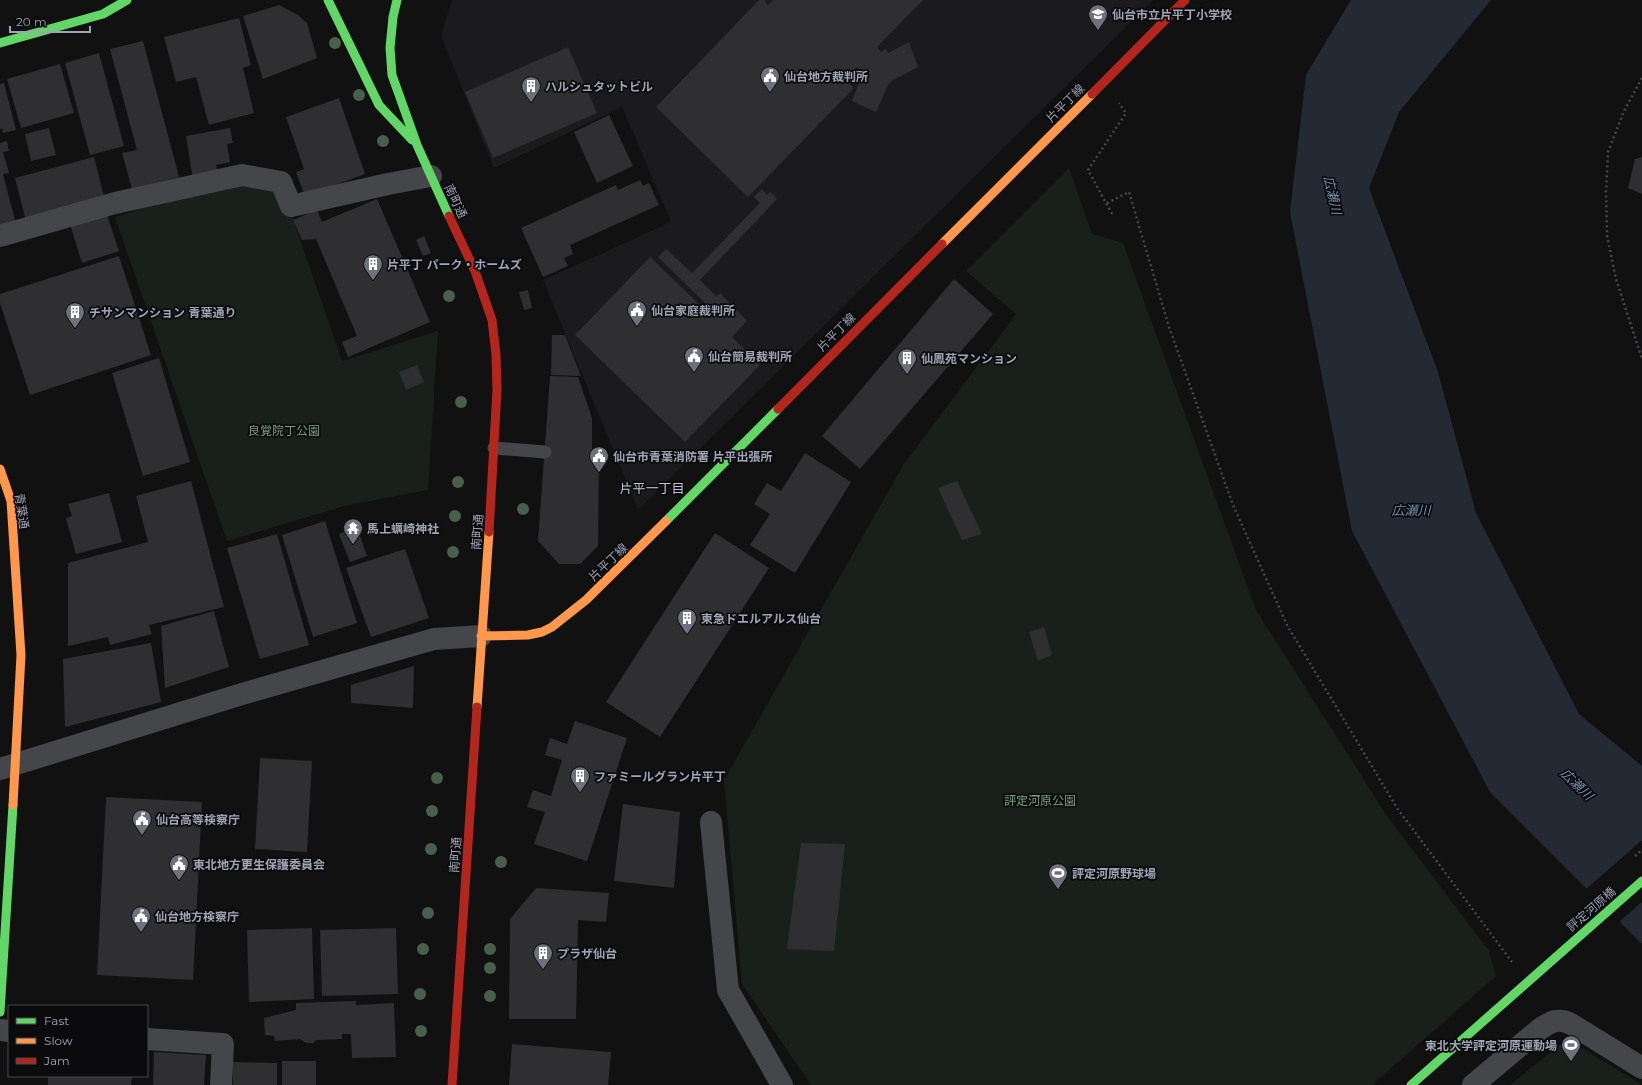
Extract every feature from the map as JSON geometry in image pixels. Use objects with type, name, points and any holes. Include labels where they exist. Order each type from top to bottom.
[{"type":"street","points":[[0,43],[102,14],[126,0]]},
{"type":"street","points":[[328,0],[379,105],[417,145]]},
{"type":"street","name":"南町通","points":[[397,0],[393,17],[390,48],[392,75],[417,145],[475,271],[492,320],[496,355],[497,390],[494,448],[452,1085]]},
{"type":"street","name":"片平丁線","points":[[481,636],[542,632],[553,626],[573,611],[627,561],[1185,0]]},
{"type":"street","points":[[0,236],[115,203],[242,175],[282,182],[291,206],[431,176]]},
{"type":"street","name":"青葉通","points":[[0,469],[11,501],[21,655],[7,767],[0,1012]]},
{"type":"street","points":[[7,767],[242,694],[434,639],[481,636]]},
{"type":"street","points":[[712,822],[728,990],[782,1085]]},
{"type":"street","name":"評定河原橋","points":[[1411,1085],[1642,881]]},
{"type":"street","points":[[1473,1085],[1540,1029],[1558,1020],[1564,1020],[1571,1024],[1642,1068]]},
{"type":"street","points":[[148,1039],[223,1044],[221,1085]]},
{"type":"lane","points":[[494,448],[545,452]]},
{"type":"path","points":[[1642,78],[1624,111],[1608,152],[1606,192],[1607,236],[1616,279],[1642,359]]},
{"type":"path","points":[[1112,214],[1088,170],[1126,113],[1115,97]]},
{"type":"path","points":[[1107,203],[1129,192],[1169,327],[1233,505],[1287,625],[1397,808],[1527,982]]},
{"type":"shaded area","points":[[452,0],[1153,0],[638,510],[543,280],[671,222],[622,107],[494,168],[441,36]]},
{"type":"green space","name":"評定河原公園","points":[[1069,168],[1092,234],[1123,243],[1256,610],[1387,816],[1489,951],[1496,976],[1372,1085],[811,1085],[742,984],[724,780],[904,464],[1016,314],[966,271]]},
{"type":"green space","name":"良覚院丁公園","points":[[243,178],[282,187],[342,361],[438,331],[428,490],[344,506],[227,541],[115,217]]},
{"type":"green space","name":"東北大学評定河原運動場","points":[[1567,1039],[1642,1085],[1510,1085]]},
{"type":"water","name":"広瀬川","points":[[1351,0],[1491,0],[1399,112],[1369,188],[1438,372],[1476,513],[1579,714],[1642,766],[1642,944],[1490,792],[1352,531],[1290,212],[1306,75]]},
{"type":"pier","points":[[1642,840],[1642,902],[1618,923],[1585,890]]},
{"type":"building","points":[[759,0],[764,0],[768,5],[773,0],[923,0],[877,47],[881,52],[885,49],[888,53],[909,42],[918,67],[893,80],[888,85],[876,112],[852,101],[859,83],[855,77],[860,70],[857,67],[845,79],[854,88],[748,197],[656,107]]},
{"type":"building","points":[[279,5],[298,15],[307,23],[317,58],[263,79],[243,16]]},
{"type":"building","points":[[239,18],[251,65],[243,68],[254,113],[209,125],[196,77],[176,82],[164,37]]},
{"type":"building","points":[[143,41],[179,177],[132,189],[122,153],[137,150],[110,49]]},
{"type":"building","name":"ハルシュタットビル","points":[[568,47],[597,113],[493,158],[465,92]]},
{"type":"building","points":[[99,53],[124,146],[90,155],[65,63]]},
{"type":"building","points":[[60,64],[74,113],[21,128],[7,79]]},
{"type":"building","points":[[4,83],[16,130],[3,133],[2,128],[0,129],[0,84]]},
{"type":"building","points":[[339,98],[365,174],[305,196],[296,172],[304,169],[286,117]]},
{"type":"building","points":[[609,115],[633,166],[597,183],[574,132]]},
{"type":"building","points":[[49,128],[56,155],[31,161],[25,134]]},
{"type":"building","points":[[230,128],[233,143],[227,144],[230,162],[216,165],[218,175],[193,180],[186,136]]},
{"type":"building","points":[[7,141],[9,151],[3,152],[9,173],[3,174],[16,224],[0,228],[0,143]]},
{"type":"building","points":[[94,157],[105,200],[26,221],[15,178]]},
{"type":"building","points":[[1642,157],[1642,194],[1628,188],[1635,159]]},
{"type":"building","points":[[640,180],[643,186],[649,183],[659,205],[570,245],[573,254],[564,258],[568,266],[543,277],[521,228],[616,185],[618,190]]},
{"type":"building","points":[[762,189],[767,195],[770,192],[777,199],[700,280],[716,296],[720,293],[747,321],[732,337],[760,365],[685,442],[575,335],[650,257],[704,309],[707,305],[658,257],[666,249],[692,273],[760,203],[754,197]]},
{"type":"building","name":"片平丁 パーク・ホームズ","points":[[377,199],[430,322],[348,357],[342,342],[357,336],[316,239],[302,240],[293,220],[317,210],[322,222]]},
{"type":"building","points":[[105,209],[119,251],[82,263],[69,221]]},
{"type":"building","points":[[424,236],[431,253],[423,256],[416,240]]},
{"type":"building","name":"チサンマンション 青葉通り","points":[[119,256],[151,355],[30,395],[0,303],[0,294]]},
{"type":"building","name":"仙鳳苑マンション","points":[[954,279],[993,314],[860,469],[822,436]]},
{"type":"building","points":[[528,290],[532,308],[524,310],[519,292]]},
{"type":"building","points":[[552,335],[565,335],[581,376],[551,375]]},
{"type":"building","points":[[159,358],[190,462],[143,476],[112,373]]},
{"type":"building","points":[[417,365],[424,382],[406,390],[399,372]]},
{"type":"building","points":[[550,376],[578,377],[592,418],[592,452],[599,452],[598,546],[580,564],[559,564],[538,541]]},
{"type":"building","points":[[805,453],[851,482],[795,573],[750,545],[770,514],[754,504],[767,483],[781,491]]},
{"type":"building","points":[[191,481],[224,607],[149,625],[152,634],[110,645],[108,637],[68,646],[68,563],[148,542],[136,496]]},
{"type":"building","points":[[957,481],[982,534],[962,540],[938,488]]},
{"type":"building","points":[[109,493],[122,542],[76,554],[66,518],[72,516],[68,504]]},
{"type":"building","points":[[325,521],[357,623],[313,637],[282,535]]},
{"type":"building","name":"馬上蠣崎神社","points":[[357,527],[367,556],[350,562],[339,534]]},
{"type":"building","name":"東急ドエルアルス仙台","points":[[715,533],[769,568],[660,737],[606,702]]},
{"type":"building","points":[[277,534],[309,645],[260,659],[227,548]]},
{"type":"building","points":[[405,549],[429,618],[371,637],[346,568]]},
{"type":"building","points":[[214,611],[229,667],[165,688],[161,626]]},
{"type":"building","points":[[1044,627],[1052,655],[1038,661],[1029,632]]},
{"type":"building","points":[[151,643],[161,702],[65,727],[63,659]]},
{"type":"building","points":[[414,666],[413,708],[351,703],[351,685]]},
{"type":"building","name":"ファミールグラン片平丁","points":[[575,721],[627,738],[587,861],[534,844],[545,812],[527,807],[533,790],[551,796],[562,760],[545,755],[550,738],[567,744]]},
{"type":"building","points":[[260,758],[312,761],[307,852],[255,849]]},
{"type":"building","points":[[106,797],[202,802],[193,980],[97,975]]},
{"type":"building","points":[[623,804],[680,812],[674,888],[614,881]]},
{"type":"building","points":[[801,843],[845,844],[834,951],[787,949]]},
{"type":"building","name":"プラザ仙台","points":[[536,888],[609,893],[606,922],[578,920],[576,1019],[509,1019],[510,919]]},
{"type":"building","points":[[312,928],[314,999],[249,1002],[247,930]]},
{"type":"building","points":[[396,928],[398,994],[322,996],[320,930]]},
{"type":"building","points":[[356,1001],[356,1005],[394,1003],[396,1057],[352,1058],[351,1034],[342,1034],[342,1039],[316,1040],[313,1043],[306,1043],[300,1039],[275,1041],[274,1036],[265,1035],[264,1018],[296,1010],[296,1003]]},
{"type":"building","points":[[512,1044],[611,1052],[608,1085],[509,1085]]},
{"type":"building","points":[[154,1052],[206,1055],[204,1085],[153,1085]]},
{"type":"building","points":[[282,1061],[316,1061],[316,1085],[282,1085]]},
{"type":"building","points":[[233,1062],[277,1063],[277,1085],[233,1085]]},
{"type":"building","points":[[48,1077],[132,1077],[131,1085],[48,1085]]},
{"type":"traffic: fast","points":[[0,43],[103,14],[127,0]]},
{"type":"traffic: fast","points":[[328,0],[379,105],[412,140]]},
{"type":"traffic: fast","points":[[397,0],[393,17],[390,48],[392,75],[417,145],[449,216]]},
{"type":"traffic: fast","points":[[666,521],[778,409]]},
{"type":"traffic: fast","points":[[0,1012],[13,805]]},
{"type":"traffic: fast","points":[[1411,1085],[1642,881]]},
{"type":"traffic: slow","points":[[942,244],[1092,94]]},
{"type":"traffic: slow","points":[[0,469],[11,501],[21,655],[13,805]]},
{"type":"traffic: slow","points":[[481,636],[528,635],[542,632],[552,627],[586,600],[666,521]]},
{"type":"traffic: slow","points":[[477,707],[489,532]]},
{"type":"traffic: jam","points":[[1092,94],[1185,0]]},
{"type":"traffic: jam","points":[[449,216],[475,271],[492,320],[496,355],[497,390],[489,532]]},
{"type":"traffic: jam","points":[[778,409],[942,244]]},
{"type":"traffic: jam","points":[[452,1085],[477,707]]},
{"type":"place","name":"仙台市立片平丁小学校","points":[[1098,31]]},
{"type":"place","name":"仙台地方裁判所","points":[[770,93]]},
{"type":"place","name":"ハルシュタットビル","points":[[531,103]]},
{"type":"place","name":"片平丁 パーク・ホームズ","points":[[373,281]]},
{"type":"place","name":"仙台家庭裁判所","points":[[637,327]]},
{"type":"place","name":"チサンマンション 青葉通り","points":[[75,329]]},
{"type":"place","name":"仙台簡易裁判所","points":[[694,373]]},
{"type":"place","name":"仙鳳苑マンション","points":[[907,375]]},
{"type":"place","name":"仙台市青葉消防署 片平出張所","points":[[599,473]]},
{"type":"place","name":"馬上蠣崎神社","points":[[353,545]]},
{"type":"place","name":"東急ドエルアルス仙台","points":[[687,635]]},
{"type":"place","name":"ファミールグラン片平丁","points":[[580,793]]},
{"type":"place","name":"仙台高等検察庁","points":[[142,836]]},
{"type":"place","name":"東北地方更生保護委員会","points":[[179,881]]},
{"type":"place","name":"評定河原野球場","points":[[1058,890]]},
{"type":"place","name":"仙台地方検察庁","points":[[141,933]]},
{"type":"place","name":"プラザ仙台","points":[[543,970]]},
{"type":"place","name":"東北大学評定河原運動場","points":[[1571,1062]]},
{"type":"district","name":"片平一丁目","points":[[652,488]]}]
